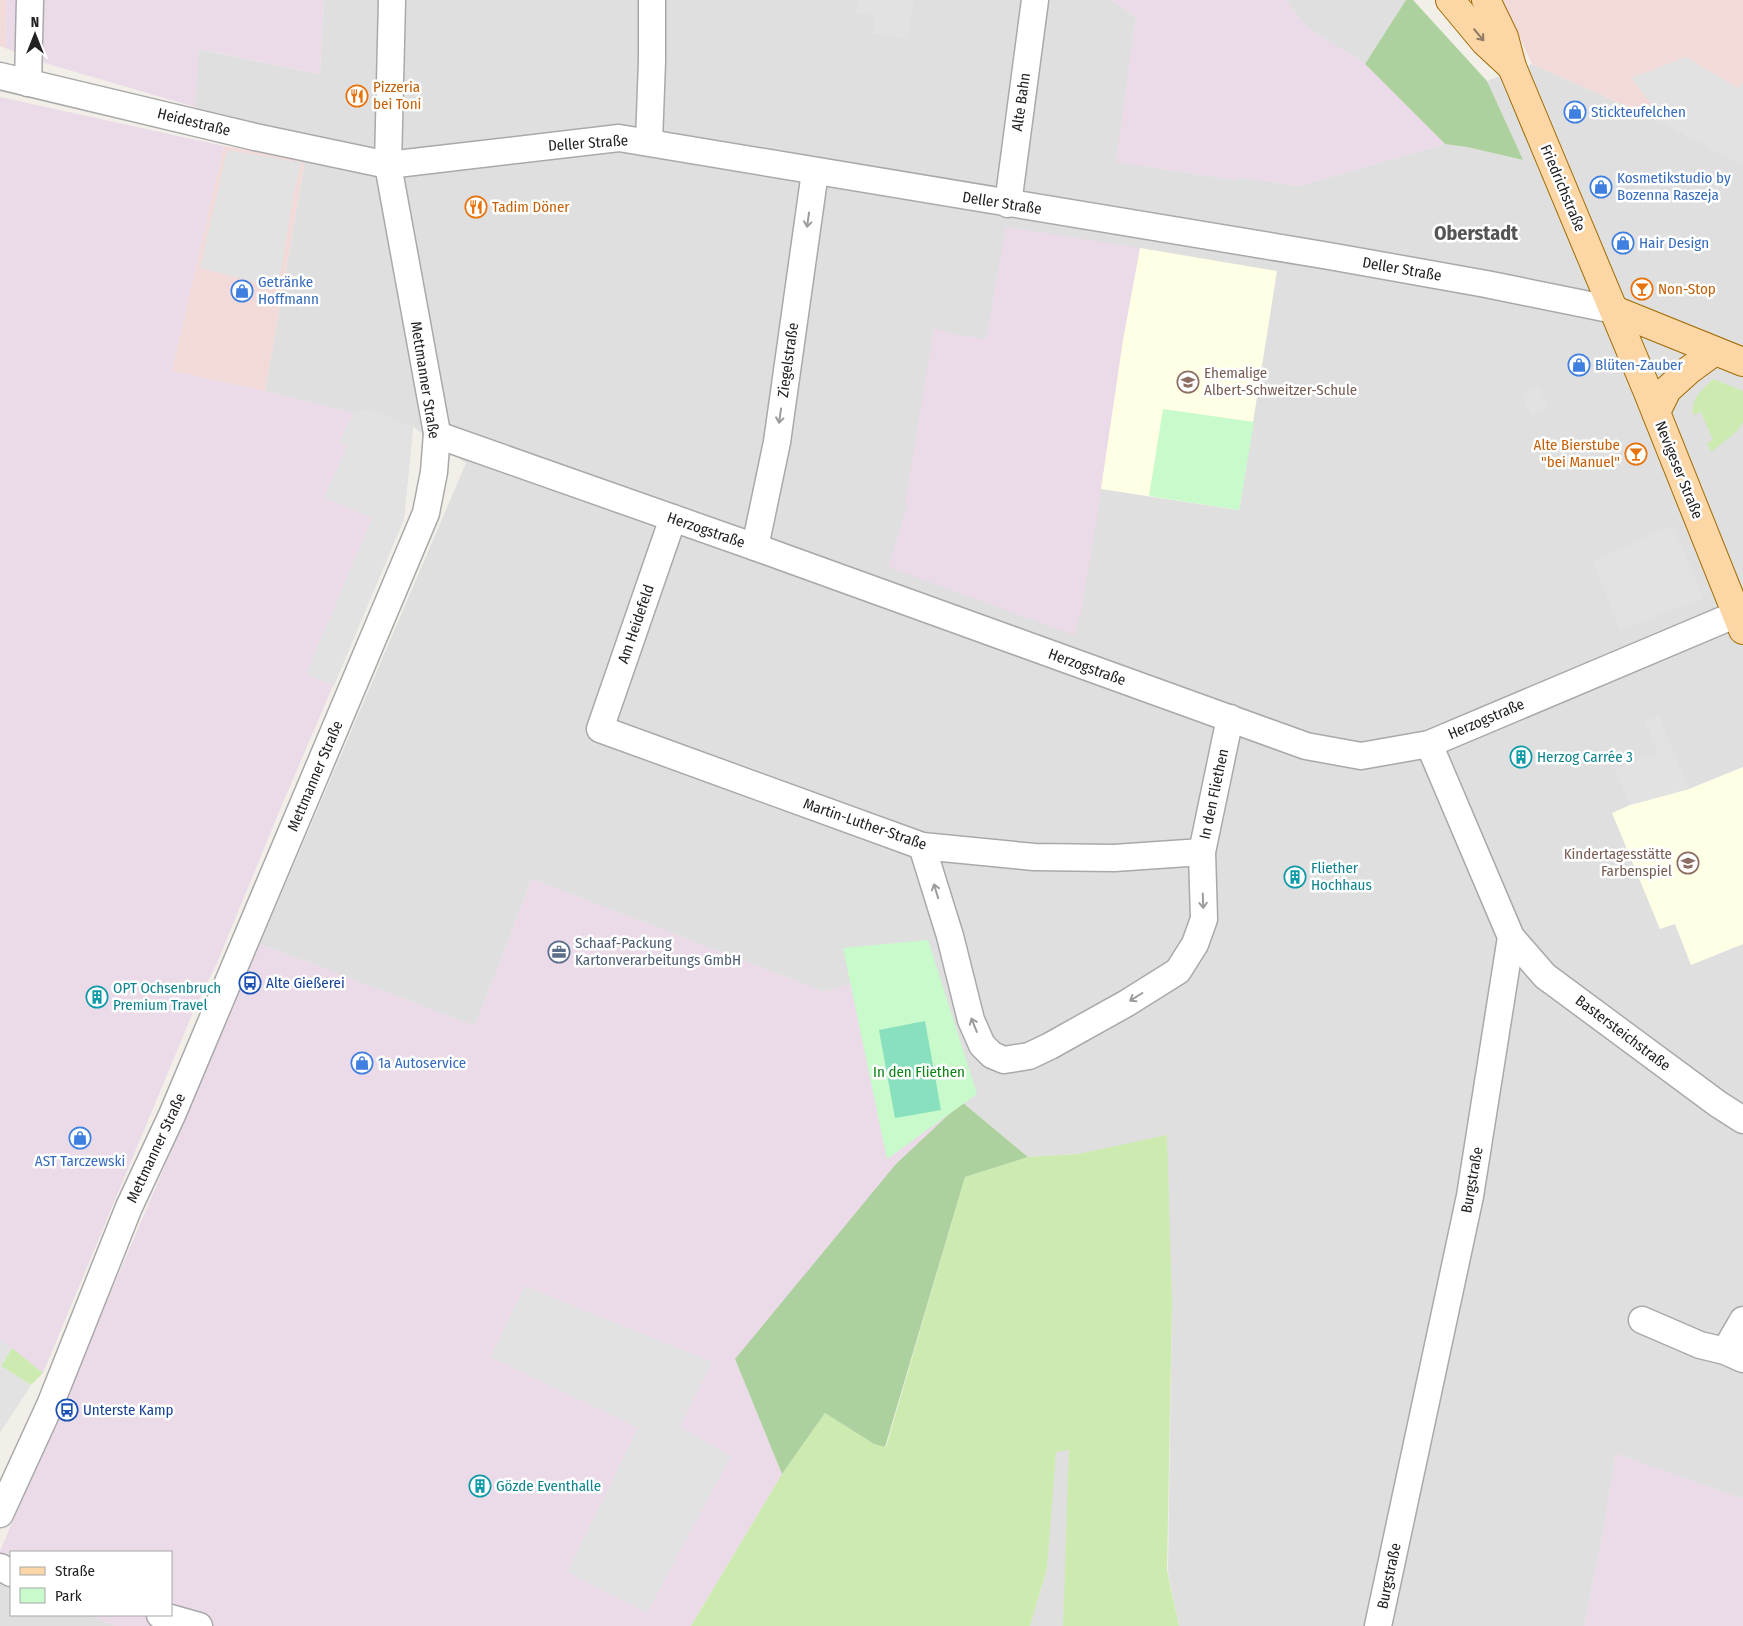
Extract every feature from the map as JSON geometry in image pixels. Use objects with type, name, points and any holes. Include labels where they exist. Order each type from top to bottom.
[{"type":"main road","name":"Friedrichstraße","points":[[1450,0],[1485,42],[1512,67]]},
{"type":"main road","name":"Friedrichstraße","points":[[1486,0],[1504,37],[1512,67],[1614,310]]},
{"type":"main road","points":[[1614,310],[1743,362]]},
{"type":"main road","name":"Nevigeser Straße","points":[[1614,310],[1740,622]]},
{"type":"main road","points":[[1656,412],[1667,390],[1689,370],[1715,351]]},
{"type":"street","points":[[28,83],[30,0]]},
{"type":"street","name":"Mettmanner Straße","points":[[0,1514],[50,1405],[129,1207],[180,1097],[426,513],[434,472],[437,433],[388,165],[392,0]]},
{"type":"street","points":[[650,142],[652,0]]},
{"type":"street","name":"Alte Bahn","points":[[1008,204],[1035,0]]},
{"type":"street","name":"Heidestraße","points":[[0,76],[255,137],[388,165]]},
{"type":"street","name":"Deller Straße","points":[[388,165],[619,138],[1339,258],[1486,284],[1614,310]]},
{"type":"street","name":"Ziegelstraße","points":[[755,547],[777,442],[815,172]]},
{"type":"street","name":"Herzogstraße","points":[[437,433],[443,437],[755,547],[1306,746],[1361,756],[1429,744],[1740,622]]},
{"type":"street","name":"Am Heidefeld","points":[[600,730],[673,518]]},
{"type":"street","name":"In den Fliethen","points":[[922,846],[950,936],[971,1020],[982,1044],[992,1055],[1004,1060],[1029,1056],[1050,1046],[1178,971],[1195,944],[1204,919],[1202,852],[1230,718]]},
{"type":"street","name":"Martin-Luther-Straße","points":[[600,730],[922,846],[1034,857],[1114,858],[1202,852]]},
{"type":"street","points":[[1429,744],[1511,937]]},
{"type":"street","name":"Bastersteichstraße","points":[[1511,937],[1545,976],[1718,1104],[1743,1120]]},
{"type":"street","name":"Burgstraße","points":[[1378,1626],[1470,1196],[1511,937]]},
{"type":"street","points":[[1642,1320],[1700,1345],[1734,1355],[1743,1320]]},
{"type":"street","points":[[164,1616],[199,1626]]},
{"type":"shaded area","points":[[0,0],[6,0],[5,48],[0,46]]},
{"type":"shaded area","points":[[6,0],[323,0],[320,74],[199,49],[195,107],[45,63],[5,48]]},
{"type":"shaded area","points":[[323,0],[1112,0],[1136,17],[1117,162],[1236,180],[1237,177],[1299,186],[1445,144],[1467,147],[1522,160],[1487,81],[1532,64],[1645,113],[1743,165],[1743,1499],[1616,1454],[1605,1522],[1584,1626],[1179,1626],[1168,1572],[1172,1303],[1078,1154],[1028,1157],[962,1102],[915,965],[824,992],[532,879],[475,1026],[260,944],[466,463],[413,427],[366,410],[354,413],[265,391],[305,160],[195,107],[198,49],[320,74]]},
{"type":"shaded area","points":[[858,0],[914,0],[907,39],[872,33],[875,16],[856,13]]},
{"type":"shaded area","points":[[1112,0],[1285,0],[1307,27],[1365,64],[1445,144],[1299,186],[1237,177],[1236,180],[1116,162],[1136,17]]},
{"type":"shaded area","points":[[1285,0],[1406,0],[1365,64],[1307,27]]},
{"type":"shaded area","points":[[1502,0],[1743,0],[1743,165],[1645,113],[1532,64]]},
{"type":"shaded area","points":[[1686,57],[1738,88],[1743,83],[1743,165],[1645,113],[1651,104],[1631,78]]},
{"type":"shaded area","points":[[0,97],[224,146],[172,371],[354,413],[366,410],[377,412],[413,427],[404,519],[217,963],[194,1010],[43,1373],[0,1341]]},
{"type":"shaded area","points":[[224,146],[305,159],[265,391],[172,371]]},
{"type":"shaded area","points":[[227,150],[301,162],[278,288],[200,268]]},
{"type":"shaded area","points":[[1006,227],[1140,248],[1123,340],[1081,612],[1074,635],[888,567],[908,505],[905,504],[934,328],[952,334],[986,339]]},
{"type":"shaded area","name":"Ehemalige Albert-Schweitzer-Schule","points":[[1140,248],[1277,271],[1239,510],[1101,489],[1123,340]]},
{"type":"shaded area","points":[[1539,385],[1548,409],[1531,416],[1522,392]]},
{"type":"shaded area","points":[[366,410],[377,412],[413,427],[404,519],[334,686],[306,674],[372,518],[324,498],[347,446],[339,442],[354,413]]},
{"type":"shaded area","points":[[1673,525],[1703,598],[1620,631],[1593,561]]},
{"type":"shaded area","points":[[1659,716],[1689,789],[1630,805],[1614,769],[1658,753],[1645,722]]},
{"type":"shaded area","name":"Kindertagesstätte Farbenspiel","points":[[1743,767],[1743,944],[1691,965],[1675,924],[1660,929],[1612,813],[1630,805],[1689,789]]},
{"type":"shaded area","points":[[532,879],[824,992],[915,964],[962,1102],[735,1359],[782,1474],[691,1626],[115,1626],[91,1616],[172,1616],[172,1551],[10,1551],[10,1581],[0,1576],[0,1551],[260,944],[475,1026]]},
{"type":"shaded area","points":[[525,1286],[712,1362],[680,1427],[731,1456],[647,1613],[567,1572],[638,1428],[490,1357]]},
{"type":"shaded area","points":[[0,1341],[12,1348],[1,1366],[31,1385],[0,1433]]},
{"type":"shaded area","points":[[1071,1450],[1064,1626],[1030,1626],[1047,1568],[1055,1451]]},
{"type":"shaded area","points":[[1616,1454],[1743,1499],[1743,1626],[1584,1626],[1605,1522]]},
{"type":"shaded area","points":[[0,1576],[10,1581],[10,1616],[91,1616],[115,1626],[0,1626]]},
{"type":"green space","points":[[1406,0],[1413,0],[1487,81],[1523,160],[1445,144],[1365,64]]},
{"type":"green space","points":[[1713,379],[1743,391],[1743,422],[1737,431],[1711,452],[1707,443],[1713,440],[1701,412],[1693,415],[1693,409],[1698,395]]},
{"type":"green space","points":[[1163,409],[1254,422],[1239,510],[1149,496]]},
{"type":"green space","name":"In den Fliethen","points":[[928,940],[977,1094],[887,1159],[843,948]]},
{"type":"green space","points":[[925,1021],[941,1110],[895,1118],[879,1030]]},
{"type":"green space","points":[[962,1102],[1028,1157],[965,1177],[885,1447],[874,1444],[825,1413],[782,1474],[735,1359],[896,1164]]},
{"type":"green space","points":[[1167,1135],[1172,1303],[1167,1570],[1179,1626],[1063,1626],[1069,1450],[1056,1452],[1047,1568],[1030,1626],[691,1626],[782,1474],[825,1413],[874,1444],[886,1447],[965,1177],[1028,1157],[1078,1154]]},
{"type":"green space","points":[[12,1348],[43,1373],[31,1385],[1,1366]]},
{"type":"place","name":"Pizzeria bei Toni","points":[[357,96]]},
{"type":"place","name":"Stickteufelchen","points":[[1575,112]]},
{"type":"place","name":"Kosmetikstudio by Bozenna Raszeja","points":[[1601,187]]},
{"type":"place","name":"Tadim Döner","points":[[476,207]]},
{"type":"place","name":"Hair Design","points":[[1623,243]]},
{"type":"place","name":"Non-Stop","points":[[1642,289]]},
{"type":"place","name":"Getränke Hoffmann","points":[[242,291]]},
{"type":"place","name":"Blüten-Zauber","points":[[1579,365]]},
{"type":"place","name":"Ehemalige Albert-Schweitzer-Schule","points":[[1188,382]]},
{"type":"place","name":"Alte Bierstube \"bei Manuel\"","points":[[1636,454]]},
{"type":"place","name":"Herzog Carrée 3","points":[[1521,757]]},
{"type":"place","name":"Kindertagesstätte Farbenspiel","points":[[1688,863]]},
{"type":"place","name":"Fliether Hochhaus","points":[[1295,877]]},
{"type":"place","name":"Schaaf-Packung Kartonverarbeitungs GmbH","points":[[559,952]]},
{"type":"place","name":"Alte Gießerei","points":[[250,983]]},
{"type":"place","name":"OPT Ochsenbruch Premium Travel","points":[[97,997]]},
{"type":"place","name":"1a Autoservice","points":[[362,1063]]},
{"type":"place","name":"AST Tarczewski","points":[[80,1138]]},
{"type":"place","name":"Unterste Kamp","points":[[67,1410]]},
{"type":"place","name":"Gözde Eventhalle","points":[[480,1486]]},
{"type":"district","name":"Oberstadt","points":[[1476,233]]}]
